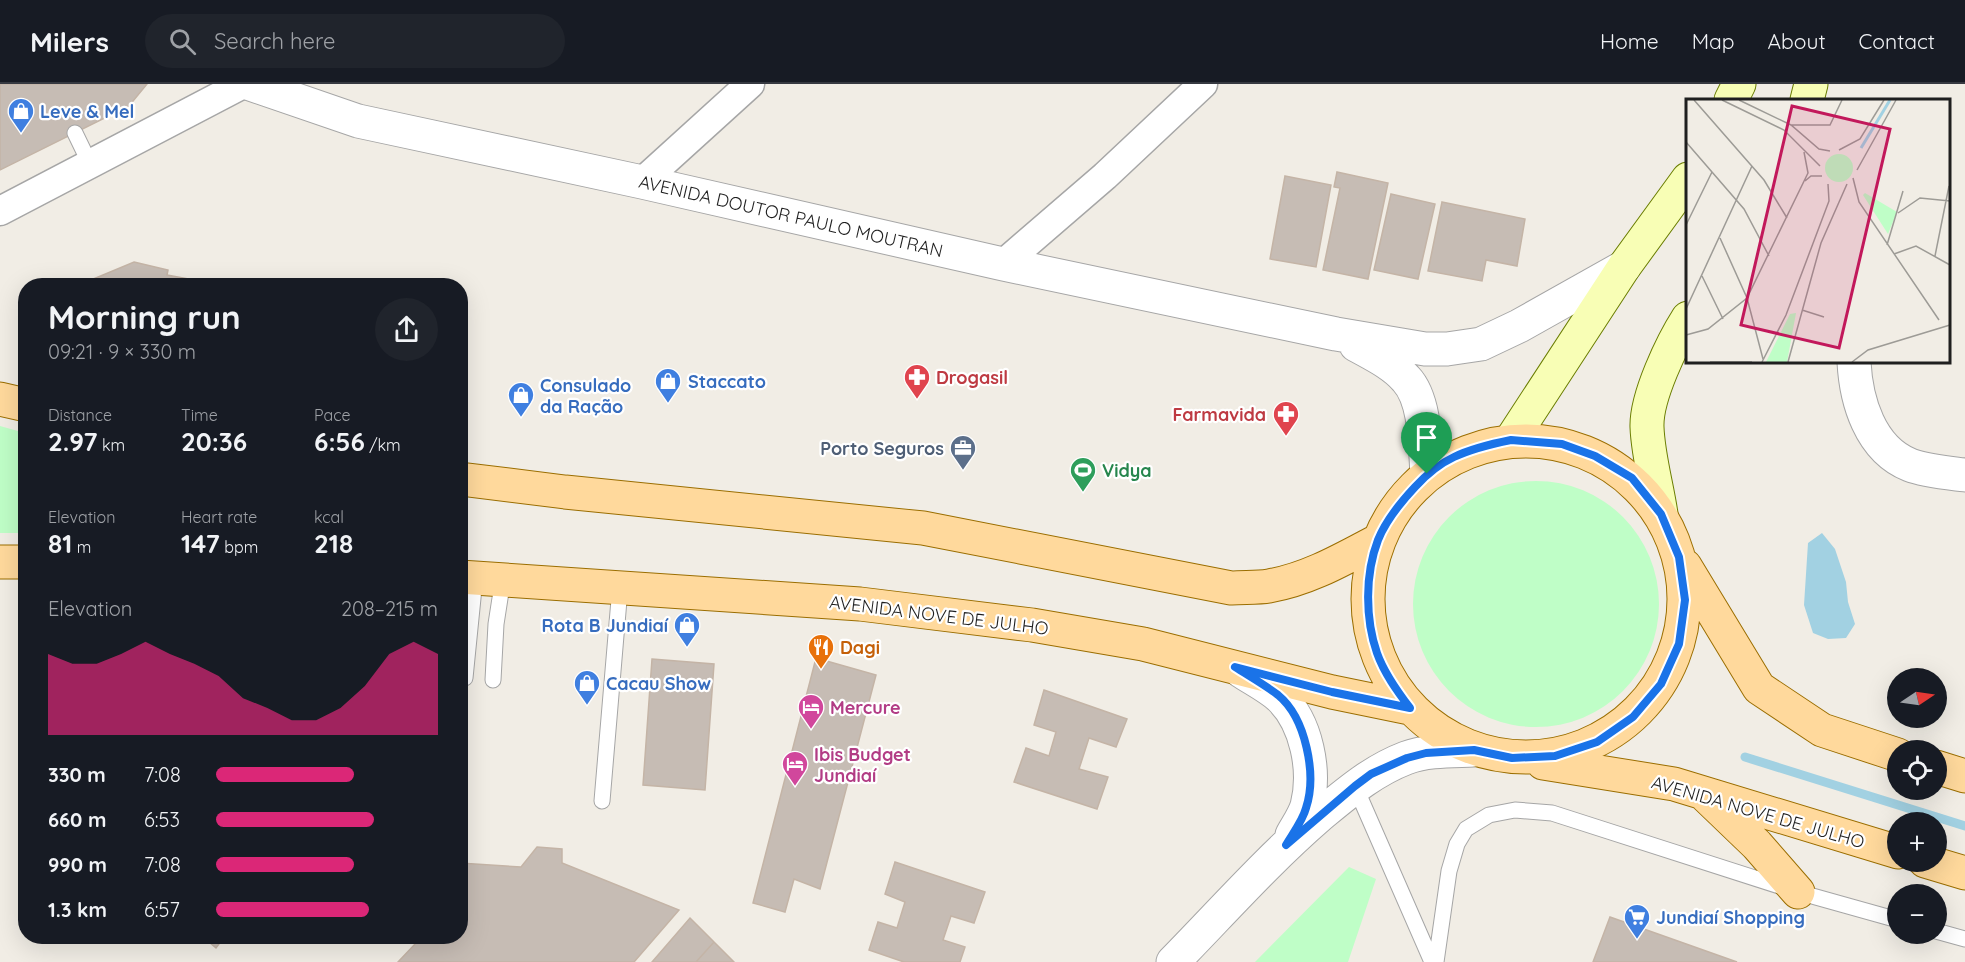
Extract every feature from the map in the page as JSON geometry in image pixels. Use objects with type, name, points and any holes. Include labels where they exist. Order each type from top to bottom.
[{"type":"main road","points":[[1732,99],[1739,84]]},
{"type":"main road","points":[[1807,99],[1811,84]]},
{"type":"main road","points":[[1511,440],[1624,267],[1686,181]]},
{"type":"main road","points":[[1686,321],[1663,366],[1652,398],[1647,425],[1661,514],[1679,557],[1759,688],[1822,730],[1887,751]]},
{"type":"main road","points":[[0,399],[18,403]]},
{"type":"main road","points":[[1661,514],[1632,478],[1595,456],[1562,444],[1511,440],[1481,446],[1452,458],[1427,474],[1399,504],[1378,540],[1369,577],[1369,615],[1377,652],[1396,690],[1410,708],[1440,733],[1474,750],[1512,758],[1555,756],[1597,742],[1633,717],[1661,684],[1679,644],[1681,633],[1685,600],[1679,557]]},
{"type":"main road","points":[[468,480],[923,528],[1231,588],[1268,586],[1314,573],[1378,540]]},
{"type":"main road","points":[[0,562],[18,562]]},
{"type":"main road","name":"AVENIDA NOVE DE JULHO","points":[[480,578],[860,604],[1020,623],[1143,644],[1332,692],[1410,708]]},
{"type":"main road","name":"AVENIDA NOVE DE JULHO","points":[[1512,758],[1674,784],[1887,849]]},
{"type":"main road","points":[[1947,770],[1965,776]]},
{"type":"main road","points":[[1703,793],[1757,845],[1798,892]]},
{"type":"main road","points":[[1947,868],[1965,873]]},
{"type":"street","points":[[0,211],[243,84]]},
{"type":"street","name":"AVENIDA DOUTOR PAULO MOUTRAN","points":[[250,84],[358,121],[642,182],[1003,264],[1336,334]]},
{"type":"street","points":[[642,182],[750,84]]},
{"type":"street","points":[[1003,264],[1105,177],[1203,84]]},
{"type":"street","points":[[1336,334],[1425,349],[1447,349],[1481,344],[1519,326],[1624,267]]},
{"type":"street","points":[[1336,334],[1386,361],[1408,380],[1416,397],[1425,435],[1427,474]]},
{"type":"street","points":[[1854,363],[1854,375],[1866,422],[1883,447],[1910,465],[1965,475]]},
{"type":"street","points":[[1235,667],[1279,696],[1291,710],[1308,748],[1310,788],[1306,809],[1286,845]]},
{"type":"street","points":[[1173,962],[1286,845],[1371,774],[1407,758],[1426,753],[1474,750]]},
{"type":"lane","points":[[75,133],[90,164]]},
{"type":"lane","points":[[468,658],[480,578]]},
{"type":"lane","points":[[480,578],[496,624],[493,680]]},
{"type":"lane","points":[[602,801],[620,588]]},
{"type":"lane","points":[[1355,786],[1434,962]]},
{"type":"lane","points":[[1434,962],[1449,871],[1457,844],[1466,829],[1489,815],[1515,810],[1552,813],[1798,892],[1887,917]]},
{"type":"lane","points":[[1947,934],[1965,939]]},
{"type":"green space","points":[[0,426],[18,431],[18,533],[0,533]]},
{"type":"green space","points":[[1536,481],[1560,483],[1583,490],[1604,502],[1623,517],[1638,536],[1650,557],[1657,580],[1659,604],[1657,628],[1650,651],[1638,672],[1623,691],[1604,706],[1583,718],[1560,725],[1536,727],[1512,725],[1489,718],[1468,706],[1449,691],[1434,672],[1422,651],[1415,628],[1413,604],[1415,580],[1422,557],[1434,536],[1449,517],[1468,502],[1489,490],[1512,483]]},
{"type":"green space","points":[[1349,867],[1376,879],[1348,962],[1255,962]]},
{"type":"water","points":[[1822,533],[1835,549],[1846,582],[1848,602],[1855,624],[1846,638],[1828,639],[1813,633],[1804,605],[1808,543]]},
{"type":"building","points":[[0,84],[147,84],[129,106],[0,170]]},
{"type":"building","points":[[1337,172],[1388,183],[1368,279],[1323,270],[1340,188],[1334,187]]},
{"type":"building","points":[[1285,176],[1331,185],[1316,267],[1270,259]]},
{"type":"building","points":[[1391,194],[1435,204],[1418,279],[1374,270]]},
{"type":"building","points":[[1442,202],[1525,219],[1517,266],[1486,260],[1482,281],[1428,271]]},
{"type":"building","points":[[134,262],[168,270],[167,275],[183,278],[96,278]]},
{"type":"building","points":[[816,658],[876,675],[820,889],[794,879],[785,912],[753,903]]},
{"type":"building","points":[[652,659],[714,664],[705,790],[643,785]]},
{"type":"building","points":[[1044,690],[1127,719],[1116,747],[1089,738],[1079,769],[1108,777],[1097,809],[1014,782],[1026,748],[1049,756],[1056,732],[1034,725]]},
{"type":"building","points":[[537,847],[562,849],[562,863],[679,910],[634,962],[398,962],[415,944],[468,944],[468,864],[521,867]]},
{"type":"building","points":[[895,862],[985,892],[974,923],[951,916],[943,940],[965,947],[960,962],[904,962],[869,950],[878,922],[897,928],[905,902],[885,894]]},
{"type":"building","name":"Jundiaí Shopping","points":[[1610,917],[1737,962],[1593,962]]},
{"type":"building","points":[[690,918],[734,962],[652,962]]},
{"type":"building","points":[[714,942],[734,962],[696,962]]},
{"type":"waterway","points":[[1745,757],[1965,826]]},
{"type":"place","name":"Leve & Mel","points":[[21,134]]},
{"type":"place","name":"Drogasil","points":[[917,400]]},
{"type":"place","name":"Staccato","points":[[668,404]]},
{"type":"place","name":"Consulado da Ração","points":[[521,418]]},
{"type":"place","name":"Farmavida","points":[[1286,437]]},
{"type":"place","name":"Porto Seguros","points":[[963,471]]},
{"type":"place","name":"Vidya","points":[[1083,493]]},
{"type":"place","name":"Rota B Jundiaí","points":[[687,648]]},
{"type":"place","name":"Dagi","points":[[821,670]]},
{"type":"place","name":"Cacau Show","points":[[587,706]]},
{"type":"place","name":"Mercure","points":[[811,730]]},
{"type":"place","name":"Ibis Budget Jundiaí","points":[[795,787]]},
{"type":"place","name":"Jundiaí Shopping","points":[[1637,940]]},
{"type":"route","points":[[1511,440],[1562,444],[1595,456],[1632,478],[1661,514],[1679,557],[1685,600],[1679,644],[1661,684],[1633,717],[1597,742],[1555,756],[1512,758],[1474,750],[1426,753],[1407,758],[1371,774],[1286,845],[1306,809],[1310,788],[1308,748],[1291,710],[1279,696],[1235,667],[1332,692],[1410,708],[1385,672],[1377,652],[1369,615],[1369,577],[1378,540],[1399,504],[1427,474],[1452,458],[1481,446],[1511,440]]}]
